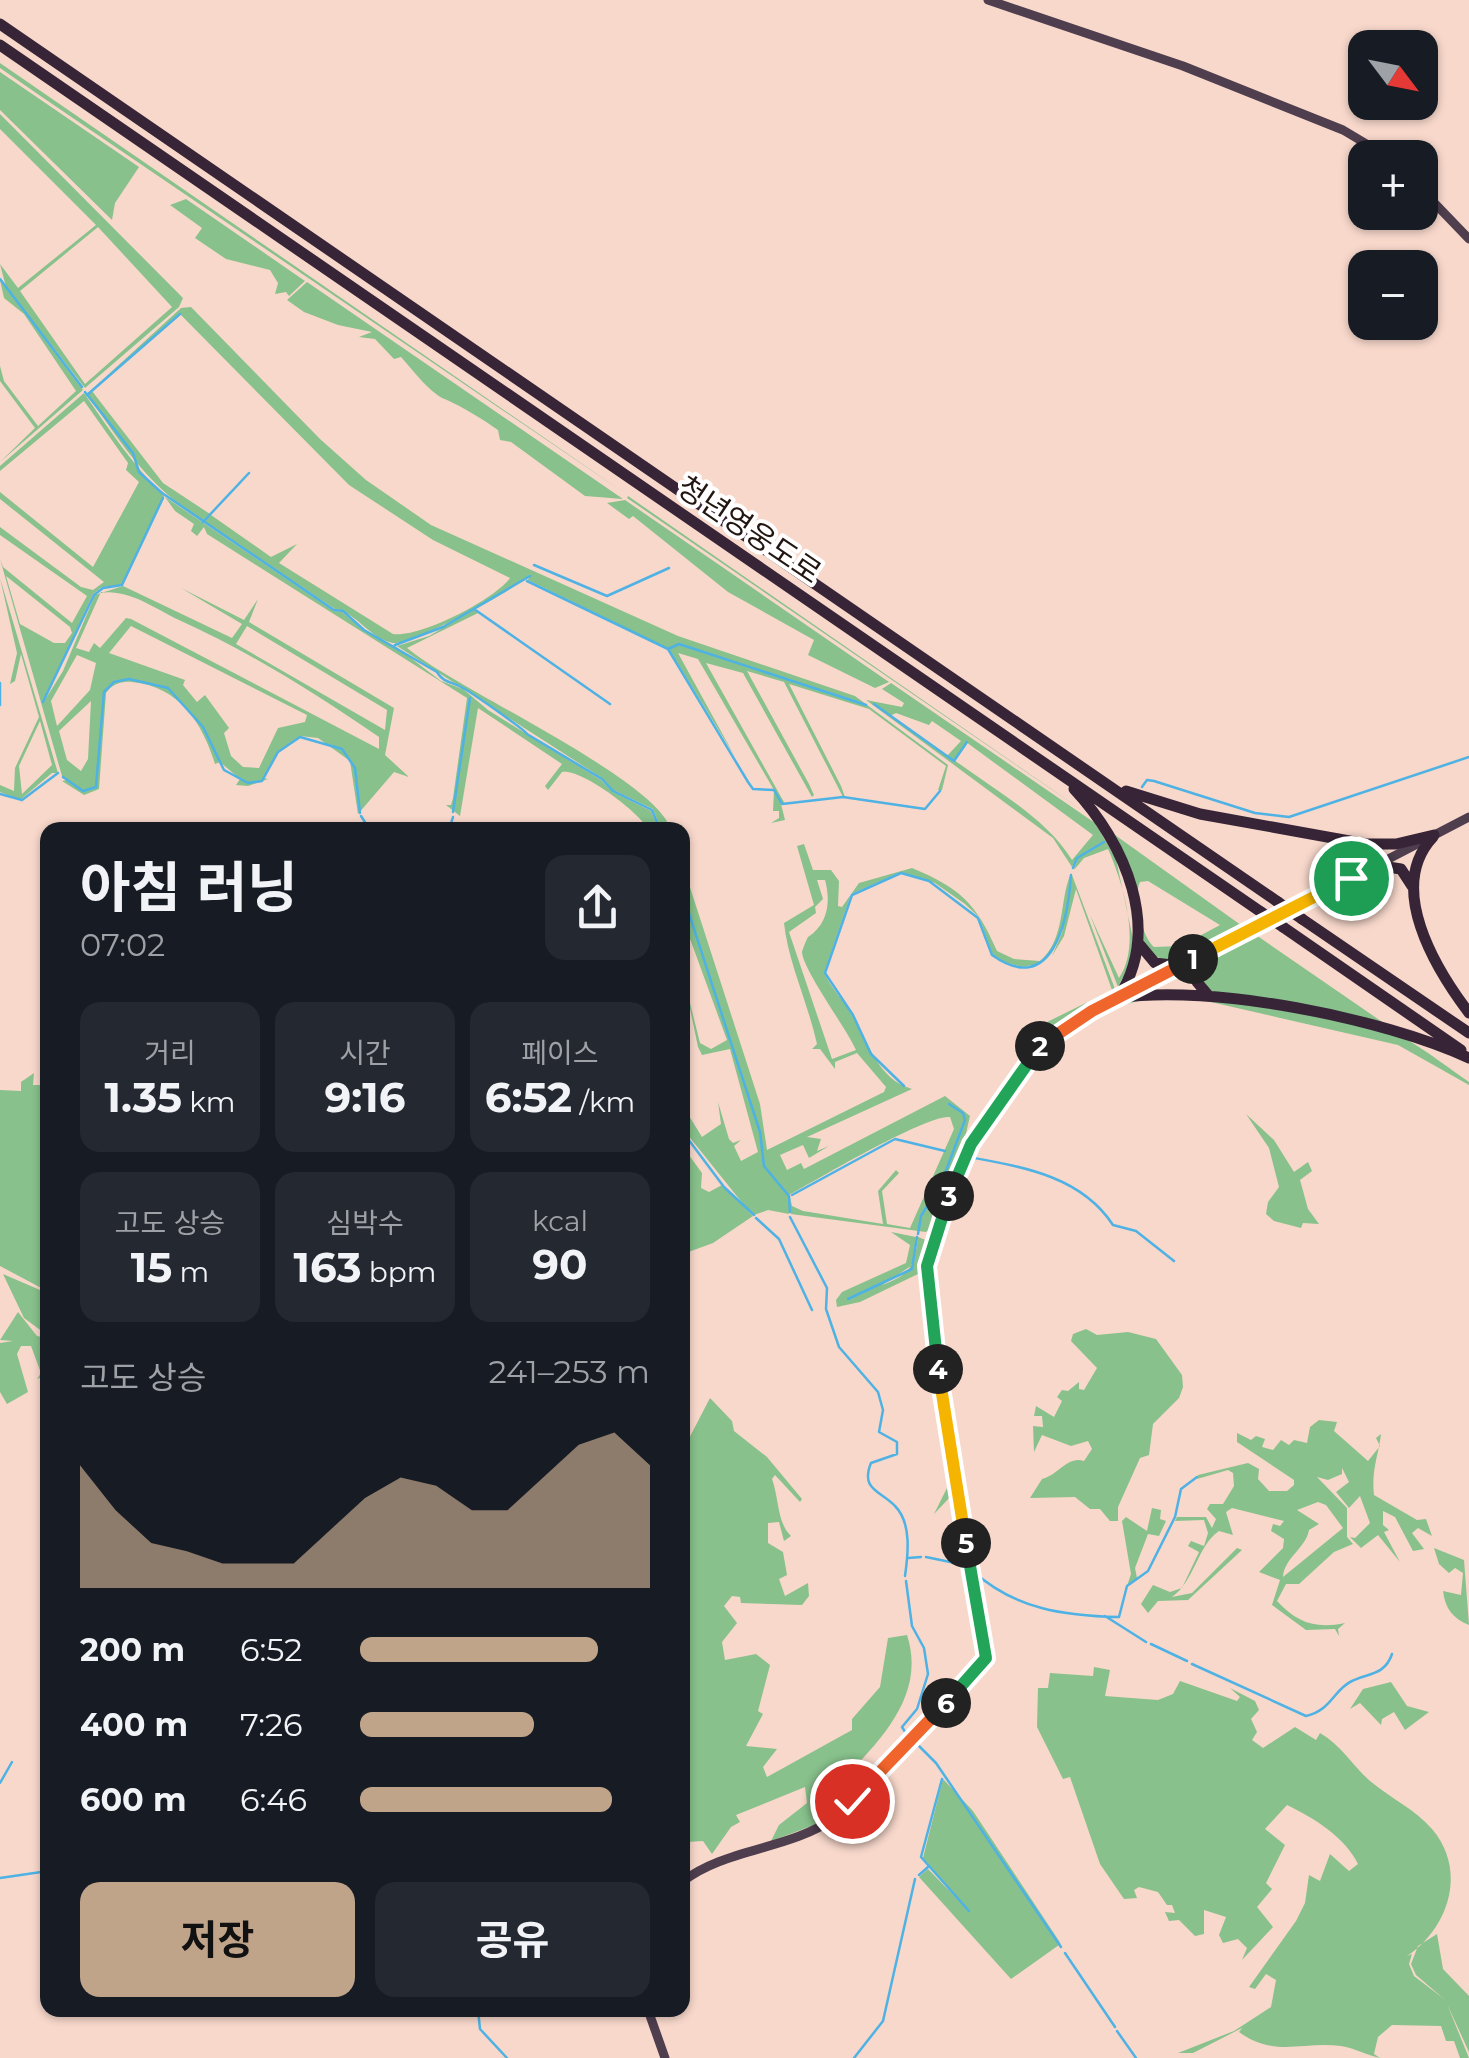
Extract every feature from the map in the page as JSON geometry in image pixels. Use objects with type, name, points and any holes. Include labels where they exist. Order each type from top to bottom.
[{"type":"highway","name":"청년영웅도로","points":[[0,24],[1469,1033]]},
{"type":"highway","name":"청년영웅도로","points":[[0,46],[1469,1057]]},
{"type":"highway","points":[[1060,774],[1106,827],[1122,856],[1139,941],[1136,964],[1118,998]]},
{"type":"highway","points":[[1093,775],[1183,810],[1344,840],[1396,844],[1434,835]]},
{"type":"highway","points":[[1413,890],[1418,857],[1434,835]]},
{"type":"highway","points":[[1344,840],[1356,862],[1351,878]]},
{"type":"highway","points":[[1375,865],[1402,869],[1413,890],[1432,953],[1469,1013]]},
{"type":"highway","points":[[1139,941],[1154,964],[1180,966]]},
{"type":"highway","points":[[1203,954],[1197,982],[1208,995]]},
{"type":"highway","points":[[1118,998],[1174,992],[1208,995],[1376,1026],[1469,1057]]},
{"type":"main road","points":[[988,0],[1183,66],[1360,140]]},
{"type":"main road","points":[[1438,207],[1469,239]]},
{"type":"main road","points":[[690,1878],[815,1831],[834,1818],[985,1662],[945,1425],[928,1287],[929,1252],[971,1144],[1041,1044],[1118,998],[1469,817]]},
{"type":"main road","points":[[650,2017],[665,2058]]},
{"type":"green space","points":[[0,63],[626,494],[39,95],[0,68]]},
{"type":"green space","points":[[0,72],[139,167],[115,203],[112,220],[0,110]]},
{"type":"green space","points":[[0,114],[183,298],[179,307],[85,388],[6,287],[0,264],[18,288],[96,225],[0,129]],"holes":[[[98,227],[172,307],[85,384],[20,291]]]},
{"type":"green space","points":[[186,199],[305,281],[289,296],[286,292],[275,294],[278,283],[270,270],[226,259],[195,238],[202,228],[170,205]]},
{"type":"green space","points":[[0,280],[83,390],[0,462],[35,428],[0,381],[0,366],[4,381],[38,426],[76,391],[24,314],[4,298]]},
{"type":"green space","points":[[307,282],[623,499],[585,496],[511,442],[500,440],[498,430],[435,393],[401,357],[394,359],[375,339],[359,337],[372,332],[338,325],[304,312],[287,300]]},
{"type":"green space","points":[[191,307],[320,439],[366,480],[431,525],[678,636],[855,696],[948,765],[942,790],[938,790],[946,766],[869,709],[789,684],[843,797],[784,682],[747,671],[809,784],[812,797],[743,673],[706,663],[785,804],[781,804],[785,820],[771,823],[779,818],[779,811],[773,811],[774,790],[698,659],[678,653],[734,755],[669,649],[528,580],[530,574],[487,603],[420,635],[393,643],[335,609],[204,522],[206,518],[211,515],[271,557],[297,544],[279,563],[393,634],[438,624],[489,596],[510,578],[433,540],[349,485],[180,314],[87,394],[181,308]]},
{"type":"green space","points":[[92,391],[163,483],[210,514],[202,521],[152,480],[88,395]]},
{"type":"green space","points":[[84,393],[132,460],[164,496],[122,585],[102,587],[93,594],[43,703],[63,671],[95,595],[100,593],[76,648],[89,652],[94,643],[100,648],[126,618],[131,619],[379,749],[379,737],[257,659],[142,601],[104,592],[123,586],[232,638],[242,624],[181,588],[244,620],[258,599],[249,622],[394,708],[385,755],[409,777],[394,772],[358,814],[350,761],[318,738],[300,736],[278,751],[263,778],[268,779],[248,786],[236,785],[240,779],[220,762],[215,764],[204,735],[176,699],[149,685],[128,682],[114,685],[106,693],[99,789],[84,795],[62,781],[67,780],[62,776],[0,559],[3,567],[72,623],[87,596],[0,535],[0,527],[81,587],[93,590],[104,582],[0,499],[0,492],[93,567],[139,482],[126,470],[128,463],[84,401],[0,471],[0,466]],"holes":[[[6,576],[70,627],[72,633],[65,643],[54,643],[20,624]],[[131,626],[307,715],[305,722],[278,728],[259,768],[243,767],[231,756],[224,733],[229,728],[205,695],[197,702],[183,685],[185,680],[109,653]],[[247,626],[387,710],[385,730],[236,644]],[[77,655],[96,663],[90,690],[57,726],[51,701]],[[91,701],[88,759],[81,771],[67,760],[59,731]]]},
{"type":"green space","points":[[628,496],[1086,813],[627,498]]},
{"type":"green space","points":[[165,497],[334,611],[342,612],[364,631],[395,646],[441,681],[463,689],[488,710],[601,780],[613,792],[651,811],[656,822],[643,822],[609,793],[571,773],[562,772],[548,790],[545,786],[562,764],[478,708],[460,816],[446,805],[451,805],[453,798],[467,698],[207,534],[204,527],[197,536],[191,531],[194,524],[175,511]]},
{"type":"green space","points":[[625,500],[889,682],[875,688],[808,655],[814,640],[728,592],[633,516],[629,519],[607,503]]},
{"type":"green space","points":[[0,578],[58,773],[52,773],[20,800],[0,792],[0,785],[14,791],[15,768],[39,717],[21,654],[15,681],[10,684],[17,653]],"holes":[[[40,721],[52,765],[22,794],[19,766]]]},
{"type":"green space","points":[[474,610],[478,613],[407,648],[595,761],[658,809],[666,822],[658,822],[653,809],[613,790],[602,778],[397,646],[429,636]]},
{"type":"green space","points":[[891,683],[1095,823],[1116,859],[1123,891],[1108,849],[1084,858],[1074,870],[1078,858],[1104,842],[1077,857],[1072,867],[1053,838],[866,700],[902,707],[904,703],[882,689]],"holes":[[[896,713],[929,725],[932,721],[961,741],[947,756],[890,716]],[[966,742],[1093,835],[1072,860],[1034,818],[954,760]]]},
{"type":"green space","points":[[1115,835],[1245,928],[1173,964],[1144,951]],"holes":[[[1148,881],[1220,925],[1181,946],[1154,947],[1140,916],[1140,882]]]},
{"type":"green space","points":[[804,844],[813,870],[831,870],[839,881],[838,906],[842,907],[851,895],[824,973],[882,1068],[912,1089],[807,1137],[821,1139],[817,1151],[829,1146],[809,1158],[803,1145],[780,1155],[787,1170],[801,1163],[804,1169],[945,1096],[970,1116],[962,1151],[1036,1042],[1046,1032],[1043,1024],[1112,990],[1076,889],[1064,936],[1052,956],[1065,916],[1054,946],[1040,961],[1058,931],[1071,873],[1070,889],[1072,875],[1115,989],[1111,997],[1037,1044],[969,1142],[934,1226],[926,1232],[791,1214],[790,1197],[792,1206],[803,1211],[883,1224],[878,1191],[896,1170],[899,1173],[882,1191],[887,1224],[910,1228],[954,1129],[950,1117],[896,1136],[789,1195],[789,1214],[768,1210],[754,1215],[690,1138],[690,1117],[702,1137],[721,1124],[718,1102],[729,1139],[733,1143],[741,1140],[734,1146],[741,1161],[758,1152],[730,1049],[702,1055],[698,1047],[690,1003],[700,1043],[711,1049],[727,1040],[690,939],[690,887],[760,1104],[767,1150],[884,1092],[886,1087],[857,1053],[835,1062],[835,1069],[820,1049],[812,1049],[817,1044],[784,923],[814,905],[797,846]],"holes":[[[817,880],[825,880],[828,896],[820,926],[807,938],[802,952],[809,972],[856,1050],[832,1059],[789,932],[816,913],[815,907],[823,899]]]},
{"type":"green space","points":[[912,868],[965,899],[974,909],[982,921],[997,951],[1014,959],[1040,961],[1031,966],[1014,965],[993,955],[979,917],[965,904],[935,883],[901,872],[851,894],[859,883]]},
{"type":"green space","points":[[1090,915],[1119,978],[1126,964],[1128,915],[1133,939],[1130,963],[1118,987]]},
{"type":"green space","points":[[1256,935],[1391,1028],[1210,992],[1200,985],[1202,962]]},
{"type":"green space","points":[[1153,996],[1211,1000],[1359,1024],[1411,1042],[1469,1085],[1398,1045],[1202,1000],[1142,1000],[1115,1007],[1054,1042],[1027,1071],[1053,1041],[1082,1020],[1114,1006]]},
{"type":"green space","points":[[34,1073],[33,1085],[40,1085],[40,1287],[0,1266],[0,1090],[21,1091],[21,1082]]},
{"type":"green space","points":[[1246,1114],[1274,1140],[1294,1172],[1308,1162],[1312,1171],[1300,1180],[1308,1209],[1319,1224],[1303,1223],[1301,1228],[1274,1221],[1266,1214],[1268,1202],[1279,1187],[1269,1148]]},
{"type":"green space","points":[[690,1157],[702,1173],[701,1188],[709,1192],[722,1185],[753,1216],[713,1243],[690,1251]]},
{"type":"green space","points":[[891,1232],[916,1237],[915,1257],[918,1237],[928,1241],[923,1272],[952,1495],[934,1514],[948,1486],[918,1274],[860,1302],[837,1307],[836,1300],[842,1292],[906,1263],[910,1245]]},
{"type":"green space","points":[[3,1274],[40,1290],[40,1330],[24,1318]]},
{"type":"green space","points":[[18,1312],[40,1337],[40,1370],[31,1346],[21,1346],[17,1354],[28,1392],[7,1404],[0,1392],[0,1343],[13,1341],[0,1340]]},
{"type":"green space","points":[[1086,1329],[1097,1335],[1128,1332],[1156,1339],[1182,1375],[1179,1398],[1153,1424],[1149,1455],[1140,1458],[1118,1507],[1118,1521],[1110,1521],[1100,1509],[1090,1509],[1075,1497],[1030,1498],[1042,1479],[1068,1463],[1084,1461],[1092,1449],[1088,1441],[1071,1446],[1042,1435],[1034,1452],[1033,1426],[1043,1427],[1042,1416],[1034,1416],[1036,1406],[1054,1417],[1062,1401],[1057,1397],[1062,1390],[1068,1391],[1079,1382],[1079,1389],[1084,1390],[1097,1368],[1071,1341],[1073,1334]]},
{"type":"green space","points":[[710,1398],[732,1421],[734,1431],[767,1457],[802,1499],[800,1502],[775,1475],[772,1479],[781,1517],[791,1536],[784,1541],[779,1522],[768,1523],[768,1543],[783,1552],[787,1575],[779,1579],[785,1596],[808,1583],[809,1596],[802,1605],[741,1603],[740,1597],[732,1596],[724,1606],[737,1623],[722,1642],[725,1660],[756,1654],[770,1665],[758,1711],[763,1714],[746,1746],[777,1749],[763,1767],[767,1777],[852,1730],[852,1719],[880,1687],[888,1638],[907,1635],[911,1676],[906,1695],[886,1730],[845,1777],[856,1788],[956,1686],[841,1809],[825,1821],[771,1841],[779,1825],[807,1803],[805,1787],[736,1815],[740,1822],[731,1827],[712,1854],[703,1841],[690,1842],[690,1437]]},
{"type":"green space","points":[[1319,1420],[1337,1422],[1334,1431],[1368,1461],[1379,1448],[1374,1495],[1417,1520],[1426,1519],[1432,1536],[1418,1528],[1412,1533],[1424,1549],[1413,1551],[1395,1517],[1383,1511],[1383,1525],[1389,1530],[1384,1532],[1400,1562],[1378,1535],[1361,1548],[1350,1537],[1355,1538],[1370,1523],[1360,1496],[1349,1508],[1336,1492],[1349,1482],[1342,1468],[1342,1474],[1328,1480],[1317,1477],[1347,1508],[1347,1537],[1353,1544],[1334,1552],[1299,1584],[1286,1584],[1277,1601],[1292,1615],[1308,1622],[1345,1623],[1338,1629],[1339,1636],[1335,1629],[1306,1630],[1272,1605],[1280,1580],[1259,1572],[1283,1548],[1284,1539],[1271,1531],[1273,1524],[1280,1526],[1284,1521],[1232,1508],[1226,1512],[1233,1535],[1219,1531],[1212,1537],[1183,1586],[1199,1552],[1188,1546],[1191,1541],[1204,1546],[1208,1533],[1204,1520],[1175,1521],[1177,1517],[1206,1517],[1212,1528],[1216,1519],[1207,1509],[1210,1504],[1223,1504],[1234,1486],[1233,1473],[1228,1470],[1197,1479],[1198,1475],[1248,1463],[1259,1469],[1258,1479],[1269,1491],[1287,1491],[1294,1485],[1294,1480],[1237,1442],[1237,1433],[1251,1440],[1256,1436],[1265,1439],[1262,1447],[1273,1450],[1281,1440],[1289,1445],[1294,1440],[1307,1443],[1310,1427]],"holes":[[[1318,1502],[1326,1505],[1343,1528],[1283,1577],[1309,1530],[1319,1524],[1297,1510]]]},
{"type":"green space","points":[[1152,1508],[1161,1510],[1160,1519],[1166,1521],[1159,1536],[1148,1534],[1135,1568],[1137,1578],[1127,1586],[1131,1574],[1122,1521],[1126,1517],[1147,1531]]},
{"type":"green space","points":[[1237,1548],[1242,1550],[1188,1600],[1158,1601],[1148,1613],[1141,1604],[1153,1585],[1170,1592],[1181,1588],[1172,1597],[1192,1593]]},
{"type":"green space","points":[[1434,1548],[1464,1560],[1469,1625],[1451,1612],[1443,1591],[1461,1595],[1463,1573],[1455,1568],[1449,1573],[1439,1564]]},
{"type":"green space","points":[[1094,1667],[1110,1670],[1105,1696],[1158,1700],[1173,1694],[1180,1681],[1237,1701],[1240,1697],[1230,1688],[1255,1701],[1259,1710],[1251,1719],[1257,1732],[1252,1740],[1263,1748],[1295,1727],[1316,1740],[1320,1733],[1370,1781],[1432,1829],[1443,1845],[1451,1881],[1442,1915],[1422,1943],[1437,1934],[1443,1969],[1469,1996],[1469,2052],[1447,2004],[1469,2058],[1460,2058],[1454,2041],[1446,2041],[1441,2026],[1392,2025],[1378,2037],[1374,2054],[1380,2058],[1341,2046],[1277,2047],[1252,2040],[1239,2032],[1242,2028],[1193,2053],[1178,2053],[1234,2031],[1271,2007],[1276,1980],[1266,1974],[1255,1989],[1249,1987],[1296,1921],[1305,1903],[1309,1875],[1320,1881],[1330,1854],[1349,1871],[1358,1864],[1328,1829],[1287,1805],[1265,1829],[1285,1845],[1266,1883],[1272,1889],[1257,1907],[1273,1927],[1242,1960],[1247,1948],[1238,1939],[1223,1943],[1219,1935],[1226,1917],[1204,1910],[1204,1934],[1195,1936],[1179,1920],[1169,1921],[1165,1912],[1175,1913],[1172,1905],[1167,1905],[1158,1892],[1139,1887],[1134,1890],[1137,1898],[1124,1899],[1100,1864],[1070,1777],[1063,1779],[1037,1727],[1038,1688],[1048,1688],[1050,1673],[1093,1676]],"holes":[[[1417,1948],[1411,1964],[1416,1975],[1444,1999],[1414,1976],[1409,1964],[1412,1954],[1407,1956]]]},
{"type":"green space","points":[[1391,1682],[1407,1706],[1429,1712],[1405,1730],[1394,1712],[1382,1719],[1381,1725],[1360,1703],[1350,1709],[1363,1689]]},
{"type":"green space","points":[[943,1779],[973,1811],[1061,1944],[1055,1939],[1059,1945],[1011,1979],[919,1877],[928,1869],[970,1912],[923,1858]]},
{"type":"waterway","points":[[0,279],[82,387]]},
{"type":"waterway","points":[[87,395],[180,314]]},
{"type":"waterway","points":[[85,392],[133,453],[139,472],[162,493],[334,610],[343,611],[364,630],[468,691],[527,734],[602,779],[613,791],[652,810],[657,822]]},
{"type":"waterway","points":[[203,522],[249,473]]},
{"type":"waterway","points":[[43,702],[94,595],[103,588],[122,585],[163,498]]},
{"type":"waterway","points":[[534,565],[607,596],[669,568]]},
{"type":"waterway","points":[[395,645],[443,627],[530,576]]},
{"type":"waterway","points":[[527,581],[668,649],[679,644],[866,705]]},
{"type":"waterway","points":[[474,609],[610,704]]},
{"type":"waterway","points":[[668,649],[753,789],[774,790],[782,804],[843,797],[925,809],[940,791]]},
{"type":"waterway","points":[[63,777],[83,791],[96,787],[104,692],[114,682],[129,679],[168,688],[203,727],[224,770],[248,783],[262,781],[278,752],[300,737],[342,749],[355,768],[360,813]]},
{"type":"waterway","points":[[0,683],[0,705]]},
{"type":"waterway","points":[[453,812],[470,698]]},
{"type":"waterway","points":[[874,704],[954,761],[967,742]]},
{"type":"waterway","points":[[1142,787],[1147,780],[1154,781],[1255,813],[1289,817],[1469,757]]},
{"type":"waterway","points":[[0,794],[22,800],[58,773]]},
{"type":"waterway","points":[[361,816],[365,822]]},
{"type":"waterway","points":[[451,822],[453,817]]},
{"type":"waterway","points":[[1073,868],[1077,858],[1104,842]]},
{"type":"waterway","points":[[904,1086],[871,1054],[853,1015],[825,973],[852,895],[901,873],[929,881],[978,918],[992,955],[1013,966],[1030,967],[1043,960],[1061,931],[1071,875]]},
{"type":"waterway","points":[[690,917],[760,1132],[764,1166],[789,1196],[790,1212]]},
{"type":"waterway","points":[[918,1234],[921,1216],[941,1184],[965,1120],[963,1113],[949,1104]]},
{"type":"waterway","points":[[792,1195],[895,1139],[945,1151]]},
{"type":"waterway","points":[[690,1142],[724,1187],[754,1215]]},
{"type":"waterway","points":[[969,1157],[1030,1170],[1068,1185],[1100,1208],[1113,1225],[1136,1231],[1174,1261]]},
{"type":"waterway","points":[[790,1217],[827,1288],[826,1309],[839,1347],[878,1392],[883,1410],[879,1432],[897,1442],[897,1454],[871,1463],[868,1479],[904,1521],[908,1540],[905,1576]]},
{"type":"waterway","points":[[756,1218],[779,1239],[812,1310]]},
{"type":"waterway","points":[[848,1299],[912,1269],[917,1237]]},
{"type":"waterway","points":[[974,1572],[1006,1595],[1042,1608],[1119,1617],[1127,1586],[1148,1571],[1175,1517],[1181,1489],[1197,1477]]},
{"type":"waterway","points":[[908,1558],[921,1557]]},
{"type":"waterway","points":[[926,1557],[955,1563]]},
{"type":"waterway","points":[[906,1581],[912,1626],[924,1648],[928,1674],[917,1709],[902,1727],[907,1735]]},
{"type":"waterway","points":[[1105,1616],[1146,1642]]},
{"type":"waterway","points":[[1151,1644],[1187,1661]]},
{"type":"waterway","points":[[1192,1664],[1306,1716],[1322,1709],[1352,1681],[1381,1670],[1392,1654]]},
{"type":"waterway","points":[[915,1742],[936,1763],[1061,1947]]},
{"type":"waterway","points":[[0,1783],[12,1762]]},
{"type":"waterway","points":[[942,1779],[921,1857],[969,1911]]},
{"type":"waterway","points":[[919,1875],[928,1867]]},
{"type":"waterway","points":[[0,1878],[40,1872]]},
{"type":"waterway","points":[[854,2058],[883,2021],[915,1879]]},
{"type":"waterway","points":[[1065,1953],[1115,2027]]},
{"type":"waterway","points":[[479,2017],[480,2029],[507,2058]]},
{"type":"waterway","points":[[1117,2031],[1136,2058]]},
{"type":"route","points":[[852,1801],[986,1658],[945,1425],[927,1273],[933,1238],[971,1144],[1052,1034],[1351,878]]}]
